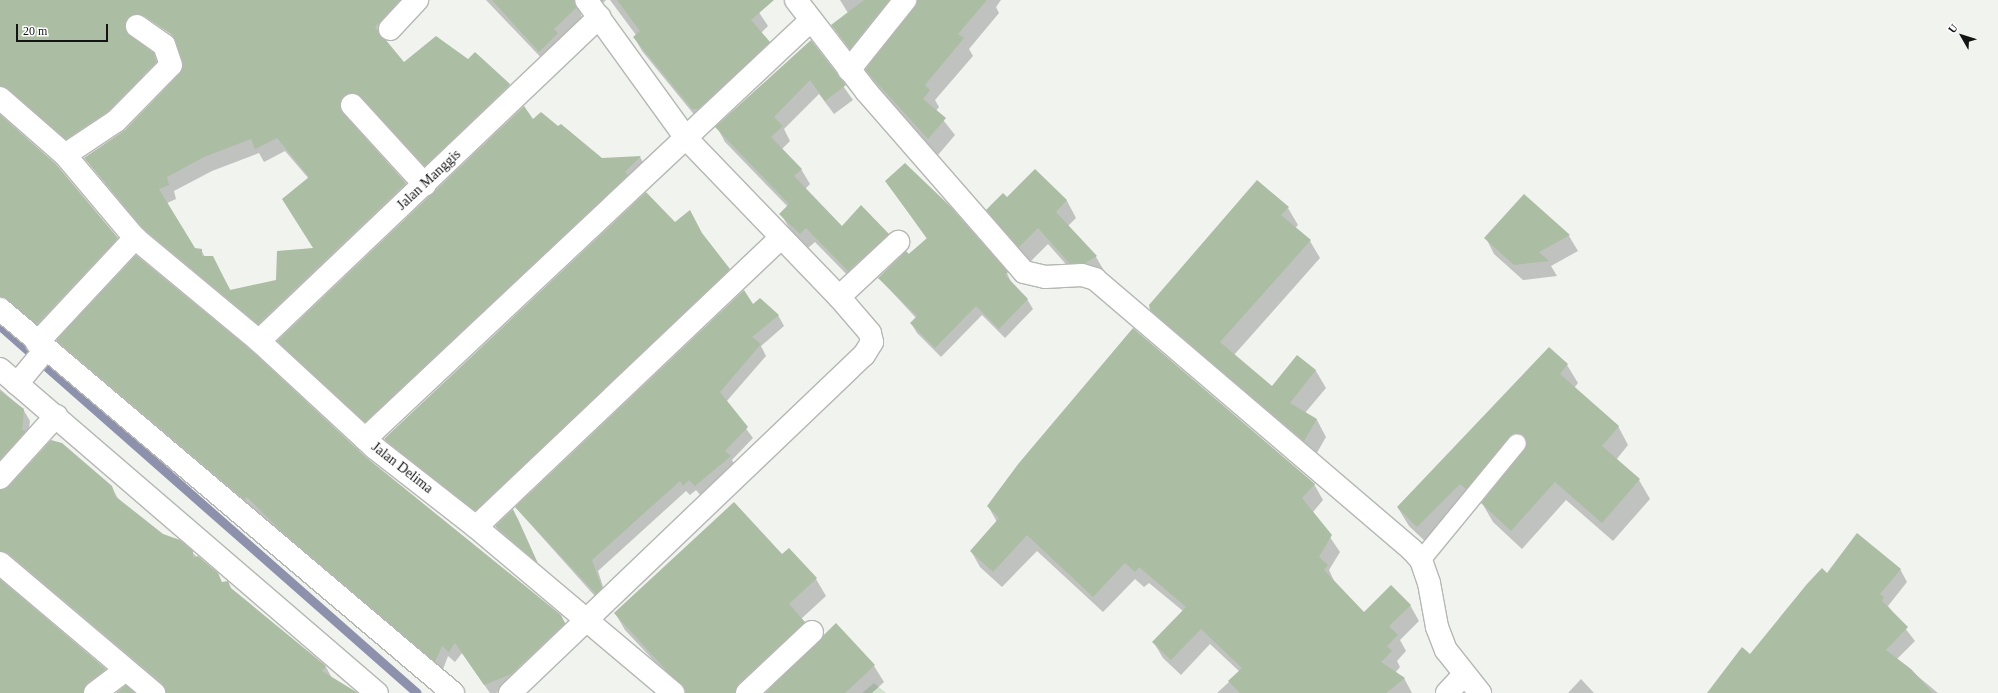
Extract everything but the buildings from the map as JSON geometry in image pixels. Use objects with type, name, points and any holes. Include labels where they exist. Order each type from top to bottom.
[{"type":"street","points":[[390,29],[417,0]]},
{"type":"street","points":[[510,693],[586,618],[864,355],[872,342],[870,333],[839,297],[780,239],[686,138],[586,0]]},
{"type":"street","points":[[796,0],[810,21],[849,70],[1024,272],[1045,277],[1082,275],[1095,279],[1420,560],[1441,639],[1464,675],[1480,693]]},
{"type":"street","points":[[849,70],[906,0]]},
{"type":"street","name":"Jalan Manggis","points":[[259,340],[425,185],[599,17]]},
{"type":"street","points":[[365,439],[810,21]]},
{"type":"street","points":[[65,155],[116,121],[171,65],[164,45],[137,26]]},
{"type":"street","name":"Jalan Delima","points":[[0,98],[65,155],[135,238],[259,340],[365,439],[476,527],[586,618],[673,693]]},
{"type":"street","points":[[352,106],[425,185]]},
{"type":"street","points":[[20,381],[81,291],[98,281],[135,238]]},
{"type":"street","points":[[476,527],[780,239]]},
{"type":"street","points":[[839,297],[898,242]]},
{"type":"street","points":[[0,309],[41,349],[453,693]]},
{"type":"street","points":[[0,369],[20,381],[56,416],[377,693]]},
{"type":"street","points":[[0,478],[56,416]]},
{"type":"street","points":[[0,563],[124,670],[154,693]]},
{"type":"street","points":[[746,693],[812,632]]},
{"type":"street","points":[[95,693],[124,670]]},
{"type":"street","points":[[1447,693],[1464,675]]},
{"type":"lane","points":[[1420,560],[1517,444]]},
{"type":"green space","points":[[874,683],[886,693],[862,693]]},
{"type":"waterway","points":[[0,326],[417,693]]}]
